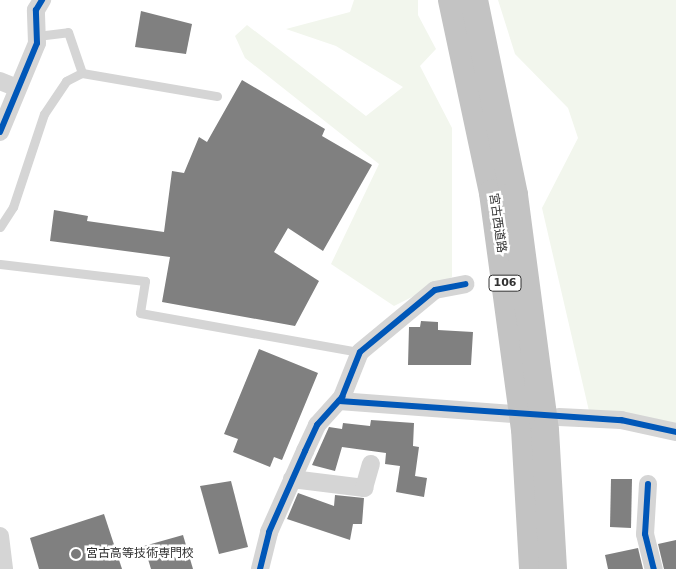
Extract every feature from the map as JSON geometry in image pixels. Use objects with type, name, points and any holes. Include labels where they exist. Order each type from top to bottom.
[{"type":"highway","name":"宮古西道路","points":[[452,0],[493,193],[524,429],[534,569]]},
{"type":"highway","name":"宮古西道路","points":[[474,0],[514,195],[545,430],[553,569]]},
{"type":"street","points":[[0,132],[8,84],[37,36],[36,10],[42,0]]},
{"type":"street","points":[[260,569],[269,532],[292,479],[317,425],[339,401],[360,352],[435,290],[465,284]]},
{"type":"street","points":[[339,401],[510,414]]},
{"type":"street","points":[[559,417],[621,420],[676,432]]},
{"type":"street","points":[[292,479],[364,488],[371,464]]},
{"type":"street","points":[[648,484],[646,534],[654,569]]},
{"type":"street","points":[[0,536],[4,569]]},
{"type":"lane","points":[[37,36],[68,32],[82,73]]},
{"type":"lane","points":[[0,227],[13,207],[44,114],[66,81],[82,73],[217,96]]},
{"type":"lane","points":[[0,264],[145,281],[140,313],[360,352]]},
{"type":"shaded area","points":[[354,0],[418,0],[418,15],[436,49],[420,66],[452,128],[452,277],[394,306],[331,264],[379,164],[245,58],[235,36],[247,25],[366,116],[403,87],[336,46],[286,29],[350,12]]},
{"type":"shaded area","points":[[498,0],[676,0],[676,431],[589,411],[542,208],[578,138],[568,108],[515,54]]},
{"type":"building","points":[[141,11],[192,24],[186,54],[135,47]]},
{"type":"building","points":[[242,80],[325,129],[322,136],[372,165],[323,251],[288,228],[274,252],[319,281],[295,326],[162,302],[170,257],[50,241],[54,210],[88,216],[87,221],[164,232],[172,171],[184,173],[199,137],[207,142]]},
{"type":"building","points":[[421,321],[438,322],[438,330],[473,332],[471,365],[408,365],[409,327],[420,327]]},
{"type":"building","points":[[259,349],[318,373],[282,460],[274,457],[270,467],[233,452],[238,439],[224,434]]},
{"type":"building","points":[[371,420],[414,423],[413,446],[419,447],[415,476],[427,478],[424,497],[396,492],[400,466],[385,464],[386,453],[342,447],[335,471],[312,465],[329,427],[342,429],[343,423],[370,426]]},
{"type":"building","points":[[611,479],[632,479],[631,528],[610,527]]},
{"type":"building","points":[[231,481],[248,547],[219,554],[200,486]]},
{"type":"building","points":[[298,493],[334,506],[335,495],[364,498],[362,524],[353,524],[350,540],[287,519]]},
{"type":"building","name":"宮古高等技術専門校","points":[[104,514],[122,569],[39,569],[30,538]]},
{"type":"building","points":[[183,535],[193,569],[151,569],[144,546]]},
{"type":"building","points":[[676,540],[676,569],[664,569],[658,544]]},
{"type":"building","points":[[638,548],[643,569],[608,569],[605,555]]},
{"type":"cycle path","points":[[0,132],[37,43],[36,10],[42,0]]},
{"type":"cycle path","points":[[260,569],[269,532],[305,451],[317,425],[342,397],[360,352],[435,290],[465,284]]},
{"type":"cycle path","points":[[339,401],[621,420],[676,432]]},
{"type":"cycle path","points":[[648,484],[645,534],[654,569]]},
{"type":"place","name":"宮古高等技術専門校","points":[[76,554]]}]
